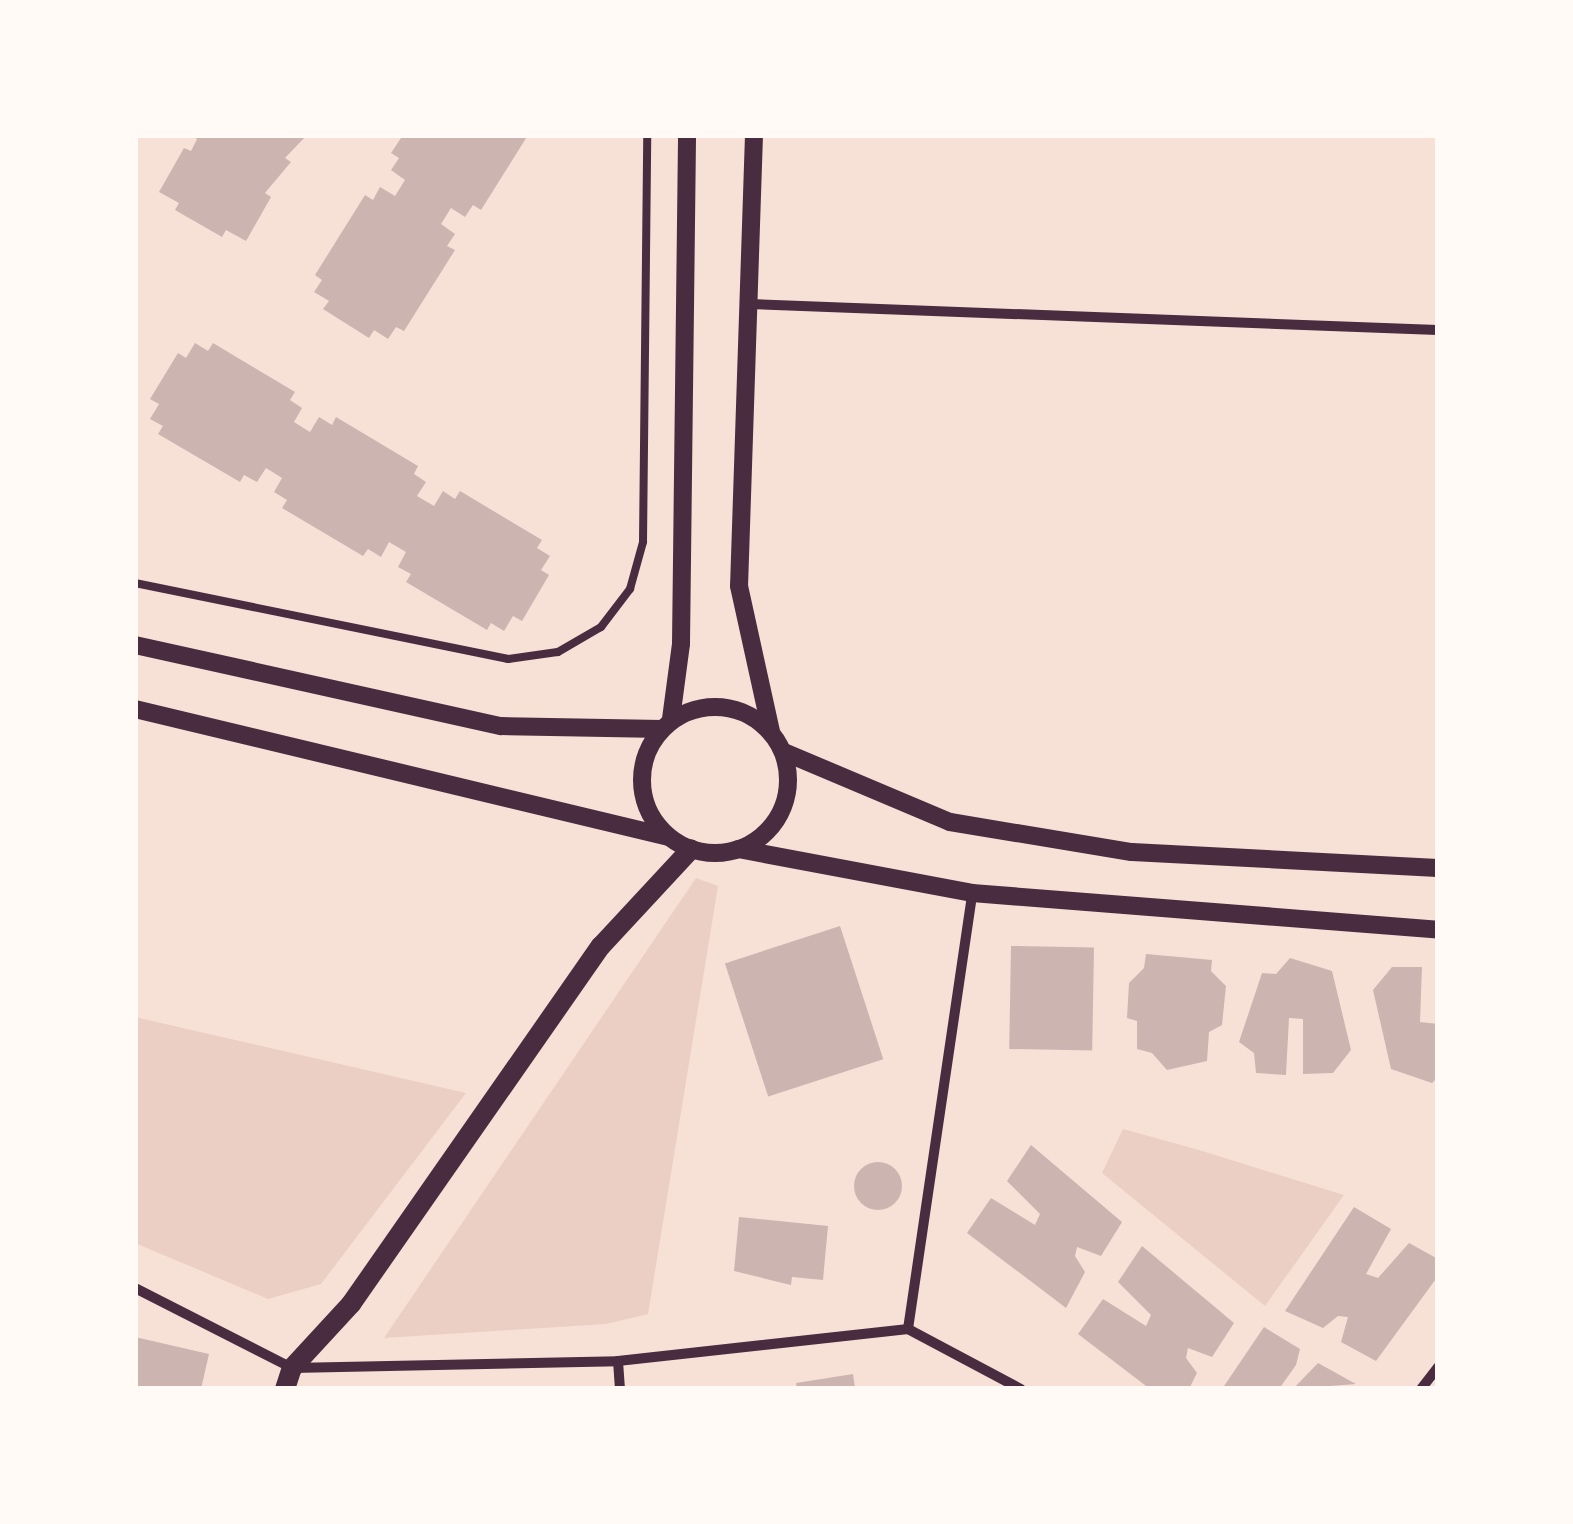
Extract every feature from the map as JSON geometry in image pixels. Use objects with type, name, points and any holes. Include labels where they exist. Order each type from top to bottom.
[{"type":"main road","points":[[285,1389],[292,1368],[352,1304],[601,946],[690,849]]},
{"type":"street","points":[[669,837],[653,819],[643,784],[648,749],[667,724],[681,644],[688,135]]},
{"type":"street","points":[[738,849],[777,821],[789,775],[784,752],[771,731],[738,586],[754,135]]},
{"type":"street","points":[[748,304],[1438,330]]},
{"type":"street","points":[[135,645],[501,726],[667,724],[705,707],[729,708],[771,731]]},
{"type":"street","points":[[135,708],[669,837],[690,849],[738,849],[972,893],[1438,930]]},
{"type":"street","points":[[784,752],[950,822],[1132,852],[1438,868]]},
{"type":"street","points":[[908,1329],[972,893]]},
{"type":"street","points":[[135,1288],[292,1368],[618,1361],[908,1329],[1021,1389]]},
{"type":"street","points":[[618,1361],[620,1389]]},
{"type":"street","points":[[1421,1389],[1438,1367]]},
{"type":"lane","points":[[135,582],[508,659],[558,652],[600,627],[630,589],[643,542],[646,135]]},
{"type":"shaded area","points":[[696,878],[718,886],[648,1314],[606,1324],[384,1338]]},
{"type":"shaded area","points":[[135,1017],[466,1093],[321,1284],[268,1299],[135,1243]]},
{"type":"shaded area","points":[[1123,1129],[1344,1195],[1265,1306],[1102,1173]]},
{"type":"building","points":[[190,135],[307,135],[285,158],[291,162],[265,193],[271,197],[246,241],[226,230],[222,237],[175,210],[179,203],[159,192],[184,148],[191,151],[197,139]]},
{"type":"building","points":[[403,135],[528,135],[481,210],[473,205],[465,217],[451,208],[441,224],[455,234],[447,246],[455,250],[404,331],[396,327],[388,339],[374,330],[369,338],[323,309],[329,301],[314,292],[322,280],[315,275],[365,195],[373,200],[380,187],[395,196],[405,180],[391,170],[399,158],[391,153]]},
{"type":"building","points":[[195,343],[208,351],[213,343],[295,392],[290,400],[302,408],[294,422],[310,432],[319,417],[332,425],[336,417],[418,466],[414,474],[426,482],[417,496],[434,506],[443,491],[455,499],[460,491],[542,540],[537,548],[550,556],[541,570],[549,575],[522,621],[513,616],[504,631],[491,623],[487,630],[406,582],[411,574],[398,567],[406,552],[389,542],[381,557],[368,549],[363,556],[282,508],[287,500],[274,492],[282,478],[266,468],[257,482],[244,475],[240,482],[158,434],[163,426],[150,419],[159,404],[150,399],[178,353],[186,358]]},
{"type":"building","points":[[840,926],[883,1059],[768,1097],[725,963]]},
{"type":"building","points":[[1011,946],[1094,947],[1092,1050],[1009,1049]]},
{"type":"building","points":[[1146,954],[1212,960],[1211,971],[1226,986],[1222,1025],[1209,1032],[1207,1061],[1167,1070],[1152,1053],[1137,1049],[1137,1021],[1127,1018],[1129,983],[1144,968]]},
{"type":"building","points":[[1290,958],[1332,971],[1351,1050],[1333,1073],[1303,1074],[1303,1019],[1289,1018],[1286,1075],[1256,1073],[1254,1053],[1239,1042],[1262,973],[1276,974]]},
{"type":"building","points":[[1392,967],[1422,967],[1420,1022],[1438,1024],[1438,1077],[1432,1083],[1391,1069],[1373,990]]},
{"type":"building","points":[[1031,1145],[1122,1222],[1101,1256],[1077,1247],[1075,1256],[1085,1272],[1066,1308],[967,1233],[991,1198],[1035,1225],[1040,1214],[1007,1181]]},
{"type":"building","points":[[878,1162],[895,1169],[902,1186],[895,1203],[878,1210],[861,1203],[854,1186],[861,1169]]},
{"type":"building","points":[[1354,1207],[1391,1229],[1366,1274],[1378,1278],[1409,1243],[1438,1259],[1438,1276],[1376,1361],[1341,1342],[1348,1317],[1338,1316],[1323,1328],[1285,1311]]},
{"type":"building","points":[[739,1217],[828,1226],[823,1280],[792,1277],[791,1285],[734,1271]]},
{"type":"building","points":[[1142,1246],[1234,1323],[1212,1357],[1188,1348],[1186,1358],[1197,1373],[1189,1389],[1150,1389],[1078,1334],[1103,1299],[1146,1326],[1151,1315],[1118,1282]]},
{"type":"building","points":[[1264,1327],[1300,1349],[1296,1365],[1279,1389],[1222,1389]]},
{"type":"building","points":[[135,1337],[209,1354],[201,1389],[135,1389]]},
{"type":"building","points":[[1318,1363],[1356,1384],[1293,1389]]},
{"type":"building","points":[[853,1374],[855,1388],[797,1389],[796,1383]]}]
